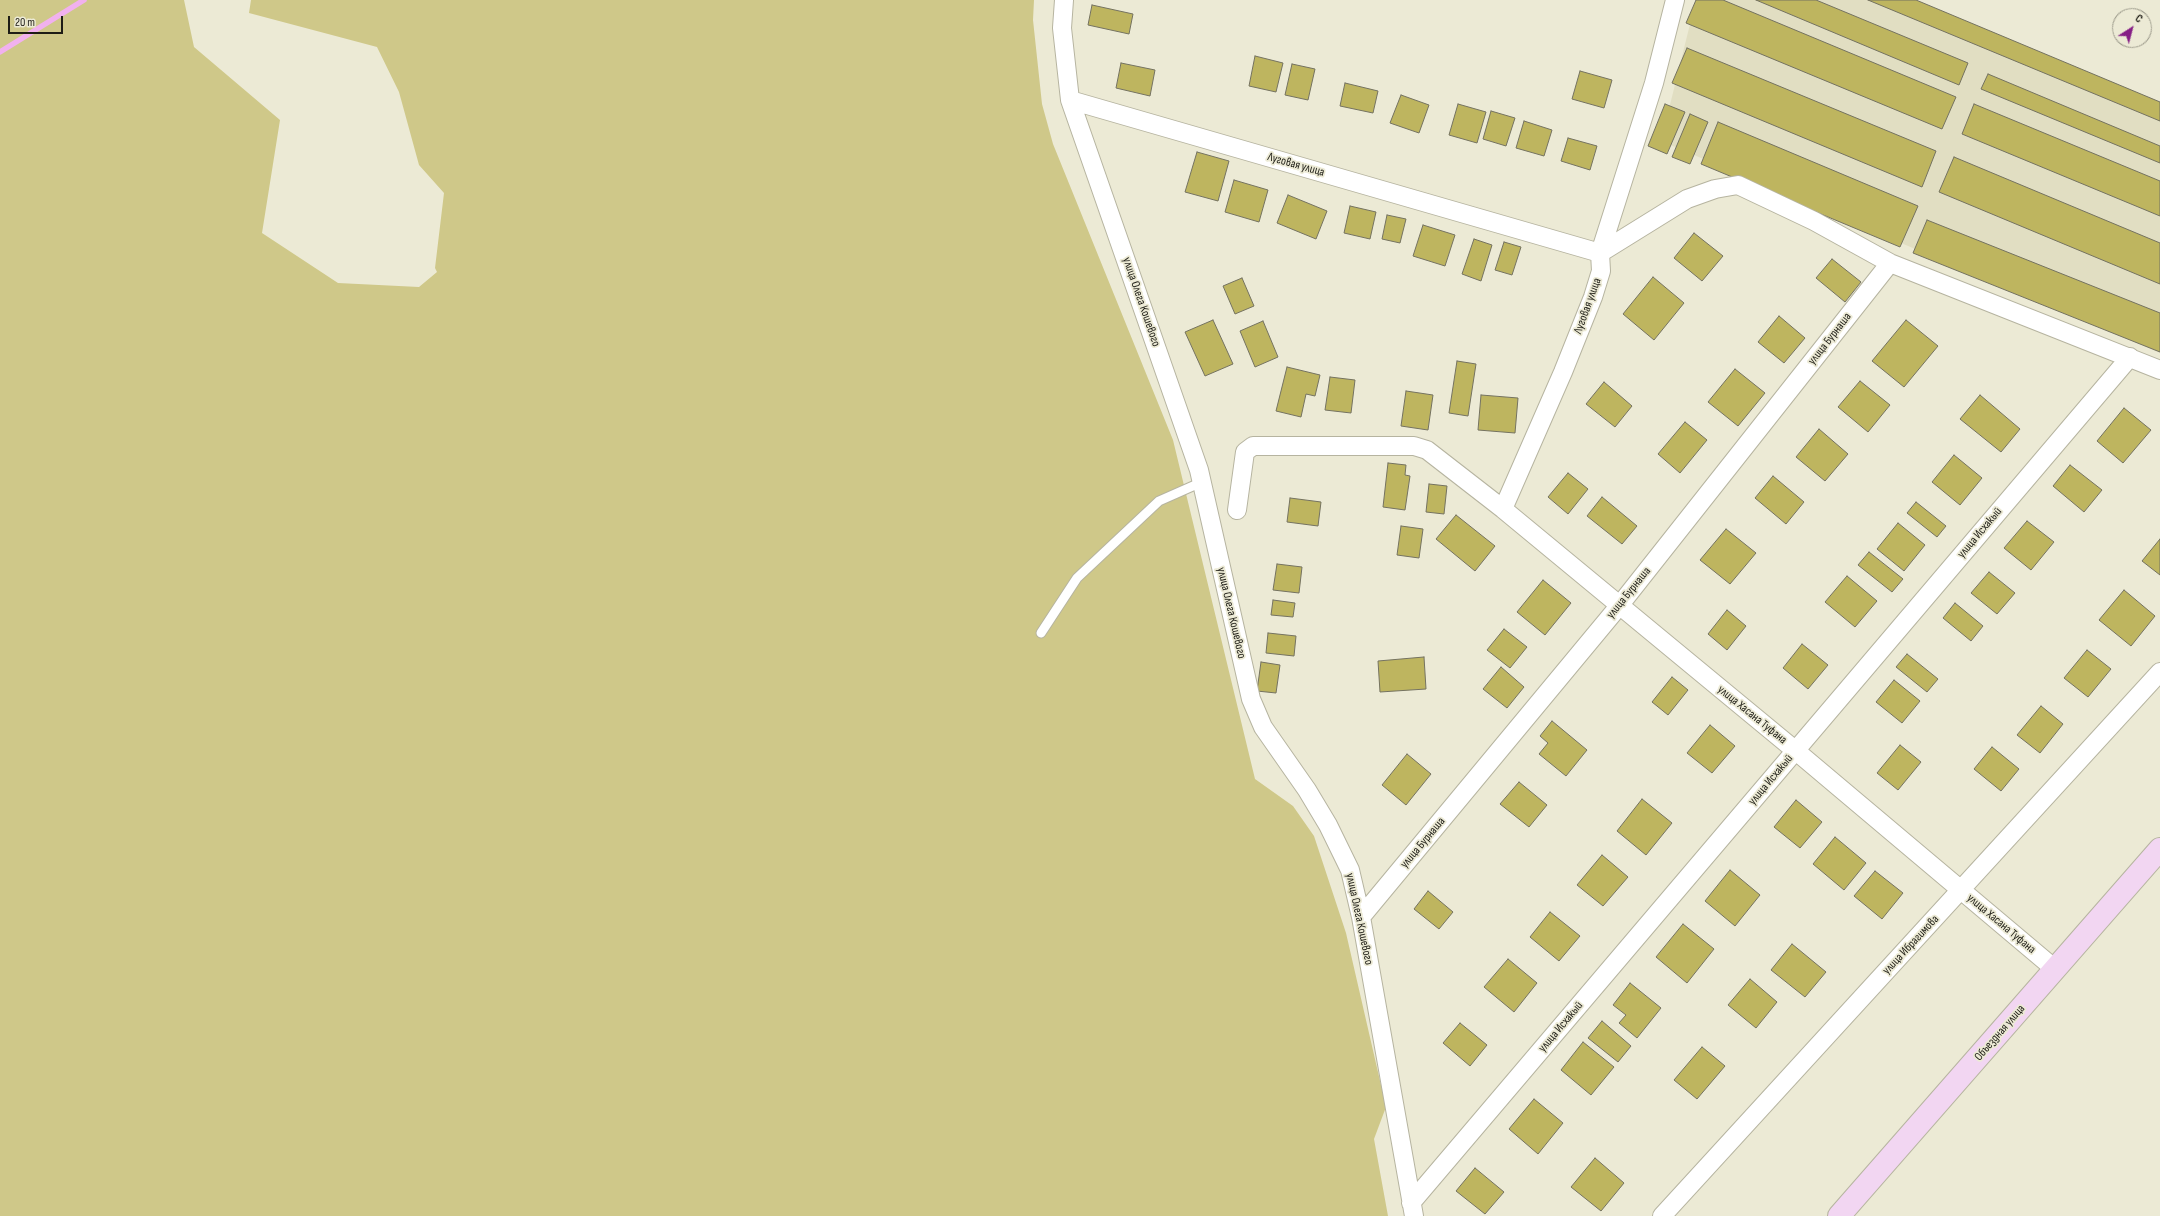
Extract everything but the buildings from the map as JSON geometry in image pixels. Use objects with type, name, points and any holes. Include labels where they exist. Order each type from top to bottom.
[{"type":"street","name":"улица Олега Кошевого","points":[[1064,0],[1062,28],[1070,100],[1199,470],[1251,699],[1263,727],[1307,790],[1328,825],[1350,870],[1361,917],[1413,1209]]},
{"type":"street","points":[[1600,252],[1654,83],[1675,0]]},
{"type":"street","name":"Луговая улица","points":[[1070,100],[1600,252],[1601,271],[1593,297],[1564,372],[1503,509]]},
{"type":"street","points":[[1600,252],[1687,199],[1715,189],[1738,185],[1814,221],[1890,263],[2160,370]]},
{"type":"street","name":"улица Бурнаша","points":[[1361,917],[1619,606],[1890,263]]},
{"type":"street","name":"улица Исхакый","points":[[1413,1209],[1796,751],[2130,357]]},
{"type":"street","points":[[1237,510],[1245,452],[1253,446],[1272,444],[1414,446],[1427,450],[1439,458],[1503,509]]},
{"type":"street","name":"улица Хасана Туфана","points":[[1503,509],[1796,751],[2056,970]]},
{"type":"street","name":"улица Ибрагимова","points":[[1662,1216],[2160,672]]},
{"type":"street","name":"Объездная улица","points":[[1839,1216],[2056,970],[2160,849]]},
{"type":"lane","points":[[1040,633],[1077,578],[1153,506],[1159,501],[1202,482]]},
{"type":"shaded area","points":[[0,0],[184,0],[194,47],[280,120],[262,233],[338,283],[419,287],[437,272],[435,268],[444,193],[419,165],[399,92],[377,47],[249,13],[251,0],[1034,0],[1033,20],[1042,104],[1053,144],[1173,440],[1255,779],[1293,806],[1314,836],[1346,933],[1386,1107],[1374,1139],[1388,1216],[0,1216]]},
{"type":"shaded area","points":[[1696,0],[1905,0],[2160,106],[2160,353],[1661,141]]},
{"type":"waterway","points":[[0,52],[84,0]]}]
